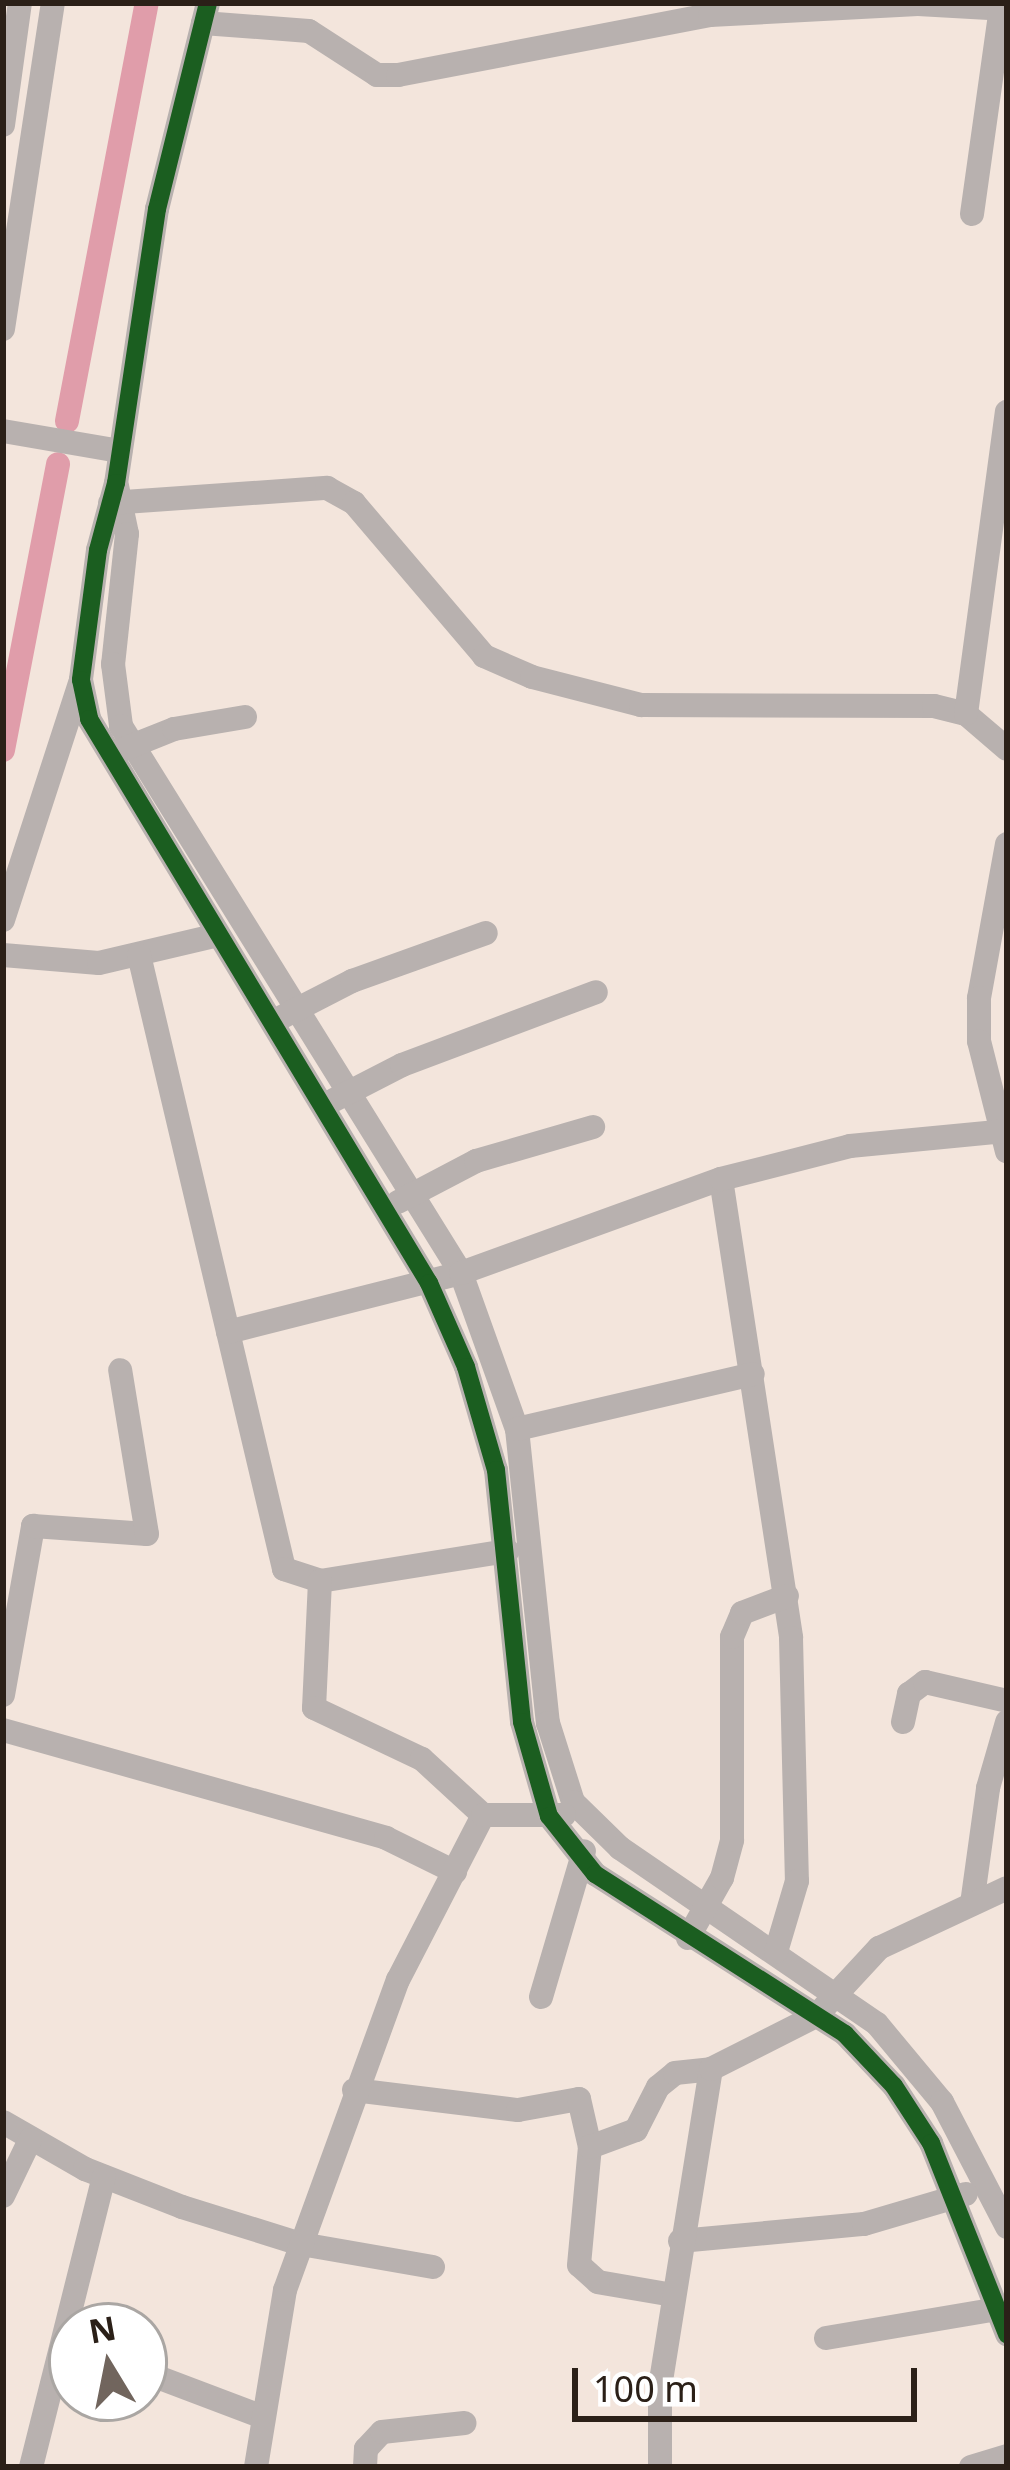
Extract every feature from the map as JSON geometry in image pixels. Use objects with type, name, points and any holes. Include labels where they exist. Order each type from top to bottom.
[{"type":"street","points":[[3,125],[20,3]]},
{"type":"street","points":[[3,329],[53,3]]},
{"type":"street","points":[[3,920],[81,680],[116,496],[158,209],[206,13],[309,31],[377,74],[398,76],[710,15],[872,4],[1004,9],[972,214]]},
{"type":"street","points":[[8,91],[38,95]]},
{"type":"street","points":[[966,714],[1007,412]]},
{"type":"street","points":[[3,431],[120,451]]},
{"type":"street","points":[[116,496],[254,488],[344,495],[484,656],[583,694],[700,709],[934,706],[966,714],[1007,748]]},
{"type":"street","points":[[116,496],[127,534],[112,692],[118,752],[296,1009],[461,1273],[517,1430],[548,1723],[583,1815],[602,1834],[836,1994],[913,2062],[1007,2227]]},
{"type":"street","points":[[81,680],[214,936],[429,1283],[482,1415],[508,1551],[523,1722],[549,1816],[578,1857],[688,1938],[845,2034],[894,2086],[956,2200],[1007,2334]]},
{"type":"street","points":[[118,752],[245,717]]},
{"type":"street","points":[[228,1332],[429,1283],[721,1179],[850,1147],[1005,1138],[979,1041],[979,998],[1007,844]]},
{"type":"street","points":[[270,1025],[296,1009],[486,933]]},
{"type":"street","points":[[3,956],[76,963],[139,955],[214,936]]},
{"type":"street","points":[[139,955],[275,1548],[284,1569],[320,1581],[508,1551]]},
{"type":"street","points":[[322,1107],[346,1092],[596,992]]},
{"type":"street","points":[[385,1209],[490,1155],[593,1127]]},
{"type":"street","points":[[721,1179],[787,1596],[797,1881],[776,1952]]},
{"type":"street","points":[[3,1695],[33,1526],[147,1534],[120,1370]]},
{"type":"street","points":[[517,1430],[753,1374]]},
{"type":"street","points":[[320,1581],[314,1708],[422,1759],[483,1815],[583,1815]]},
{"type":"street","points":[[688,1938],[707,1906],[732,1840],[732,1637],[742,1613],[787,1596]]},
{"type":"street","points":[[903,1722],[909,1694],[925,1682],[1007,1701]]},
{"type":"street","points":[[972,1904],[988,1788],[1007,1722]]},
{"type":"street","points":[[3,1730],[386,1838],[455,1872]]},
{"type":"street","points":[[256,2467],[279,2312],[354,2090],[398,1980],[483,1815]]},
{"type":"street","points":[[541,1997],[578,1857],[602,1834]]},
{"type":"street","points":[[590,2147],[636,2130],[658,2086],[675,2073],[711,2069],[815,2016],[879,1948],[1007,1888]]},
{"type":"street","points":[[660,2467],[673,2295],[711,2069]]},
{"type":"street","points":[[354,2090],[518,2110],[579,2099],[590,2147],[579,2265],[598,2282],[673,2295]]},
{"type":"street","points":[[3,2122],[104,2177],[302,2244],[433,2267]]},
{"type":"street","points":[[3,2196],[30,2140]]},
{"type":"street","points":[[76,2302],[104,2177]]},
{"type":"street","points":[[680,2241],[827,2230],[956,2200],[986,2183]]},
{"type":"street","points":[[826,2338],[998,2309]]},
{"type":"street","points":[[168,2381],[263,2417]]},
{"type":"street","points":[[31,2467],[48,2408]]},
{"type":"street","points":[[365,2467],[366,2449],[382,2432],[465,2423]]},
{"type":"street","points":[[971,2467],[1007,2456]]},
{"type":"waterway","points":[[67,421],[147,3]]},
{"type":"waterway","points":[[3,750],[58,464]]},
{"type":"cycle path","points":[[208,3],[157,209],[116,483],[98,550],[81,680],[89,719],[429,1283],[466,1367],[496,1470],[522,1722],[549,1816],[595,1874],[845,2034],[894,2086],[931,2143],[1007,2334]]}]
